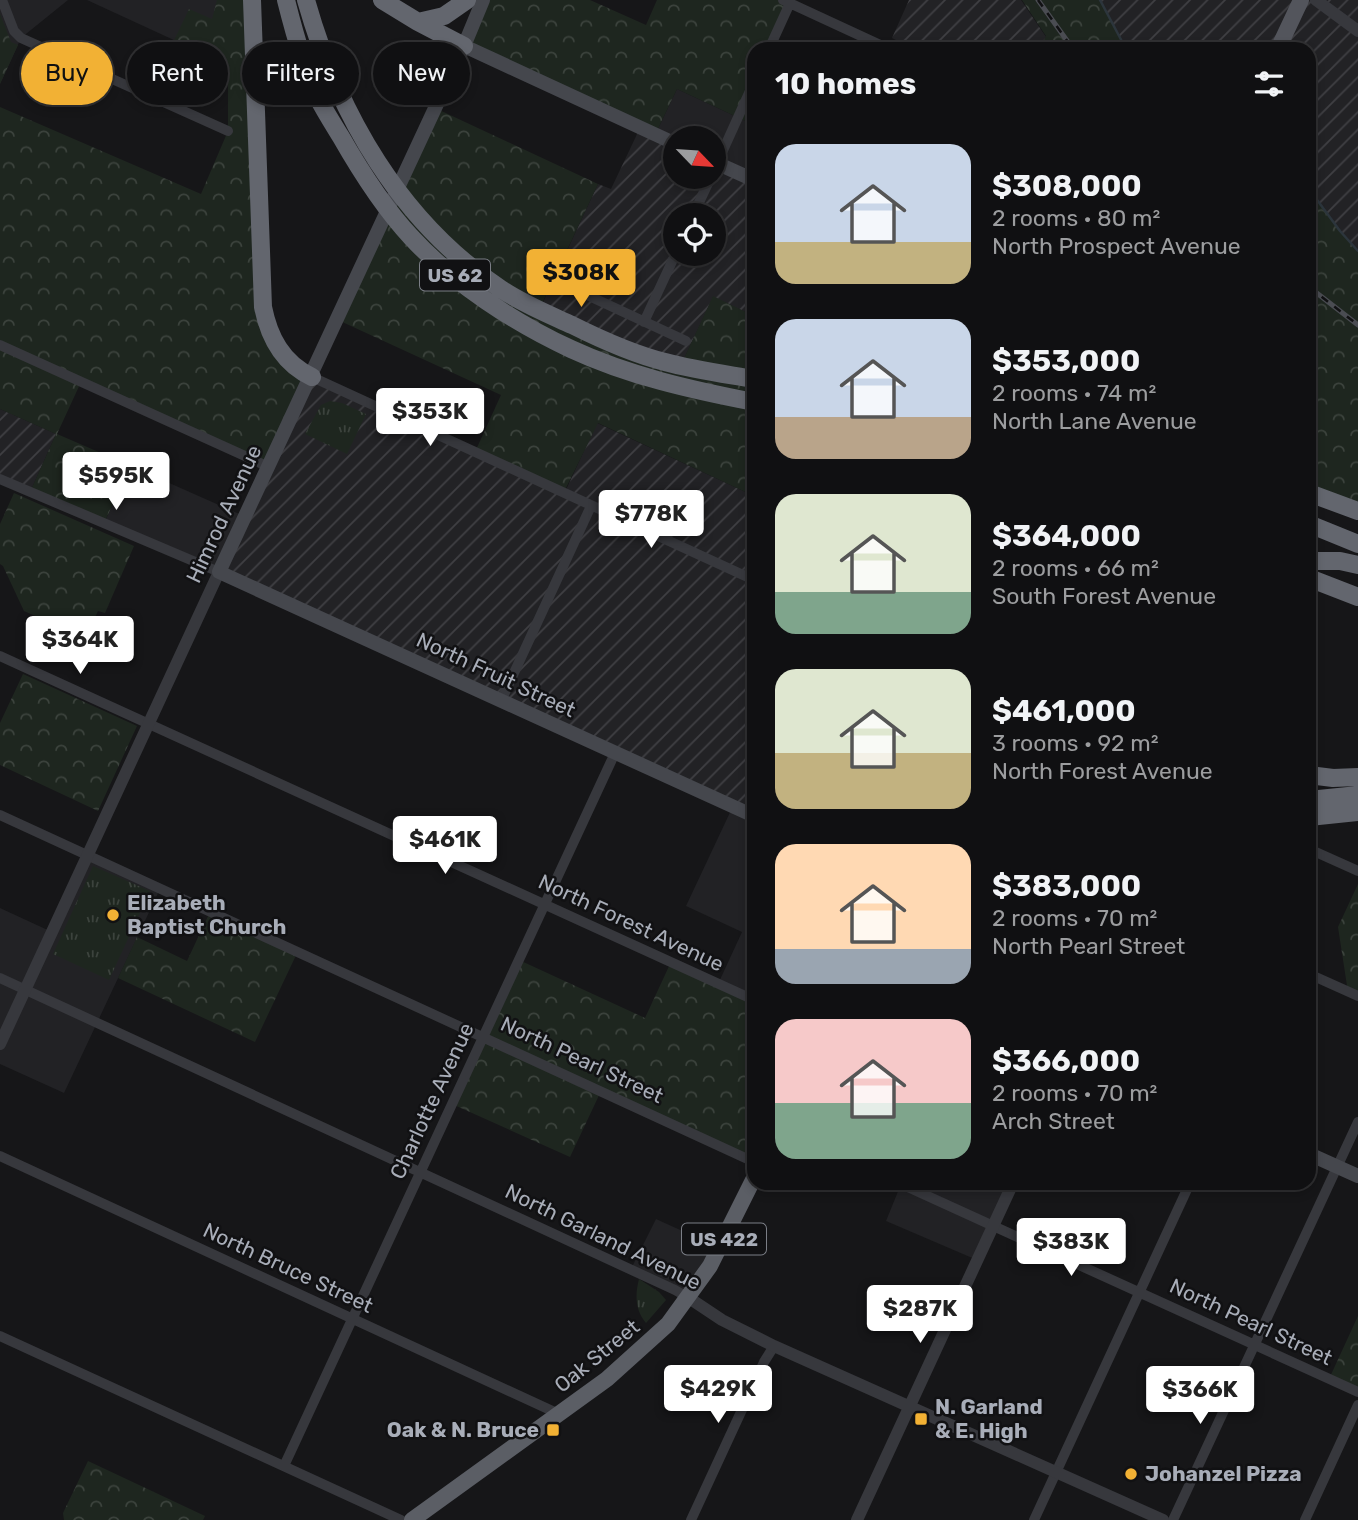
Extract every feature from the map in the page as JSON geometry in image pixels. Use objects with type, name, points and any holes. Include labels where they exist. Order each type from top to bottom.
[{"type":"highway","points":[[252,0],[263,307],[277,348],[289,362],[312,377]]},
{"type":"highway","name":"US 62","points":[[286,0],[317,95],[351,154],[374,191],[404,228],[443,266],[502,311],[573,350],[678,387],[747,401]]},
{"type":"highway","name":"US 62","points":[[306,0],[319,46],[341,99],[366,146],[406,202],[453,250],[511,295],[610,343],[666,362],[747,378]]},
{"type":"highway","points":[[382,0],[399,13],[456,42]]},
{"type":"highway","points":[[418,22],[444,16],[467,0]]},
{"type":"highway","points":[[1316,496],[1358,511]]},
{"type":"highway","points":[[1316,527],[1358,544]]},
{"type":"highway","points":[[1316,561],[1358,565]]},
{"type":"highway","points":[[1316,580],[1358,597]]},
{"type":"highway","points":[[1316,776],[1358,777]]},
{"type":"highway","points":[[1316,799],[1358,795]]},
{"type":"highway","points":[[1316,816],[1358,812]]},
{"type":"highway","name":"Oak Street","points":[[412,1520],[607,1379],[658,1333],[689,1298],[715,1257],[748,1190]]},
{"type":"main road","name":"Himrod Avenue","points":[[466,42],[483,0]]},
{"type":"main road","points":[[1282,42],[1301,0]]},
{"type":"main road","points":[[470,49],[663,138]]},
{"type":"main road","name":"Himrod Avenue","points":[[219,572],[436,105]]},
{"type":"main road","points":[[726,172],[747,178]]},
{"type":"main road","name":"North Fruit Street","points":[[219,572],[747,813]]},
{"type":"main road","points":[[1316,1157],[1358,1176]]},
{"type":"street","points":[[2,0],[14,31],[21,38],[228,131]]},
{"type":"street","points":[[1316,0],[1358,31]]},
{"type":"street","points":[[772,42],[787,2],[875,42]]},
{"type":"street","points":[[726,142],[747,97]]},
{"type":"street","points":[[644,322],[670,266]]},
{"type":"street","points":[[531,269],[686,341]]},
{"type":"street","points":[[0,345],[269,467]]},
{"type":"street","points":[[312,377],[747,577]]},
{"type":"street","points":[[0,479],[219,572]]},
{"type":"street","points":[[501,701],[591,506]]},
{"type":"street","name":"Himrod Avenue","points":[[0,1044],[219,572]]},
{"type":"street","name":"North Forest Avenue","points":[[0,656],[747,997]]},
{"type":"street","name":"Charlotte Avenue","points":[[284,1466],[615,753]]},
{"type":"street","name":"North Pearl Street","points":[[0,815],[747,1159]]},
{"type":"street","points":[[1316,852],[1358,871]]},
{"type":"street","points":[[1316,977],[1358,996]]},
{"type":"street","name":"North Garland Avenue","points":[[0,978],[675,1290],[722,1320],[774,1346],[1163,1520]]},
{"type":"street","points":[[1173,1520],[1358,1122]]},
{"type":"street","name":"North Bruce Street","points":[[0,1156],[559,1414]]},
{"type":"street","name":"North Pearl Street","points":[[915,1190],[1358,1392]]},
{"type":"street","points":[[857,1520],[1010,1190]]},
{"type":"street","points":[[1034,1520],[1188,1190]]},
{"type":"street","points":[[0,1336],[401,1520]]},
{"type":"street","points":[[691,1520],[764,1362],[774,1346]]},
{"type":"street","points":[[1305,1520],[1358,1405]]},
{"type":"shaded area","points":[[0,0],[68,0],[21,38],[0,84]]},
{"type":"shaded area","points":[[87,0],[225,0],[227,42],[178,42]]},
{"type":"shaded area","points":[[909,0],[1021,0],[1046,37],[1044,42],[900,42],[892,38]]},
{"type":"shaded area","points":[[1100,0],[1358,0],[1358,251],[1331,223],[1316,200],[1316,42],[1122,42]]},
{"type":"shaded area","points":[[677,89],[747,122],[747,177],[726,167],[726,126],[663,126],[663,136],[655,135]]},
{"type":"shaded area","points":[[640,128],[663,139],[663,189],[726,189],[726,167],[747,177],[747,313],[713,297],[681,365],[539,311],[598,184],[611,189]]},
{"type":"shaded area","points":[[312,377],[565,492],[597,423],[747,493],[747,813],[219,572]]},
{"type":"shaded area","points":[[0,409],[56,434],[30,492],[0,479]]},
{"type":"shaded area","points":[[131,466],[246,517],[219,572],[104,523]]},
{"type":"shaded area","points":[[733,806],[747,813],[747,997],[718,984],[742,932],[686,906]]},
{"type":"shaded area","points":[[88,855],[160,889],[64,1093],[0,1064],[0,908],[52,932]]},
{"type":"shaded area","points":[[899,1190],[1010,1190],[977,1260],[886,1221]]},
{"type":"shaded area","points":[[656,1219],[720,1248],[689,1298],[631,1269]]},
{"type":"green space","points":[[217,0],[252,0],[254,42],[242,42],[242,105],[256,105],[263,307],[304,373],[269,467],[81,382],[57,434],[131,466],[104,523],[30,492],[56,434],[0,409],[0,107],[201,194],[228,131],[228,42],[173,42],[189,9],[212,19]]},
{"type":"green space","points":[[483,0],[590,0],[646,25],[657,0],[783,0],[790,3],[776,42],[747,42],[747,122],[677,89],[655,135],[470,49],[470,42],[466,42]]},
{"type":"green space","points":[[1022,0],[1100,0],[1122,42],[1043,42],[1046,36]]},
{"type":"green space","points":[[0,14],[11,42],[18,45],[0,84]]},
{"type":"green space","points":[[435,108],[598,184],[539,310],[681,365],[713,296],[747,313],[747,493],[598,423],[564,492],[475,452],[501,395],[338,320]]},
{"type":"green space","points":[[1316,198],[1358,251],[1358,511],[1316,496]]},
{"type":"green space","points":[[330,401],[342,403],[366,414],[347,454],[305,434],[321,405]]},
{"type":"green space","points":[[14,493],[134,546],[105,613],[98,611],[85,638],[24,611],[0,564],[0,524]]},
{"type":"green space","points":[[23,674],[137,726],[98,811],[0,765],[0,723]]},
{"type":"green space","points":[[93,866],[150,891],[109,980],[53,954]]},
{"type":"green space","points":[[1358,884],[1358,996],[1348,992],[1338,927]]},
{"type":"green space","points":[[210,912],[298,951],[255,1042],[118,978],[137,937],[187,961]]},
{"type":"green space","points":[[519,960],[645,1018],[671,962],[747,997],[747,1159],[601,1091],[570,1157],[452,1104]]},
{"type":"green space","points":[[639,1279],[666,1300],[646,1323],[637,1302]]},
{"type":"green space","points":[[1358,1316],[1358,1392],[1329,1379]]},
{"type":"green space","points":[[88,1461],[205,1516],[203,1520],[64,1520],[63,1513]]},
{"type":"waterway","points":[[1100,0],[1122,42]]},
{"type":"waterway","points":[[1316,198],[1358,251]]},
{"type":"railway","points":[[1038,0],[1068,42]]},
{"type":"railway","points":[[1316,292],[1358,325]]},
{"type":"place","name":"Elizabeth Baptist Church","points":[[113,915]]},
{"type":"place","name":"N. Garland & E. High","points":[[921,1419]]},
{"type":"place","name":"Oak & N. Bruce","points":[[553,1430]]},
{"type":"place","name":"Johanzel Pizza","points":[[1131,1474]]}]
